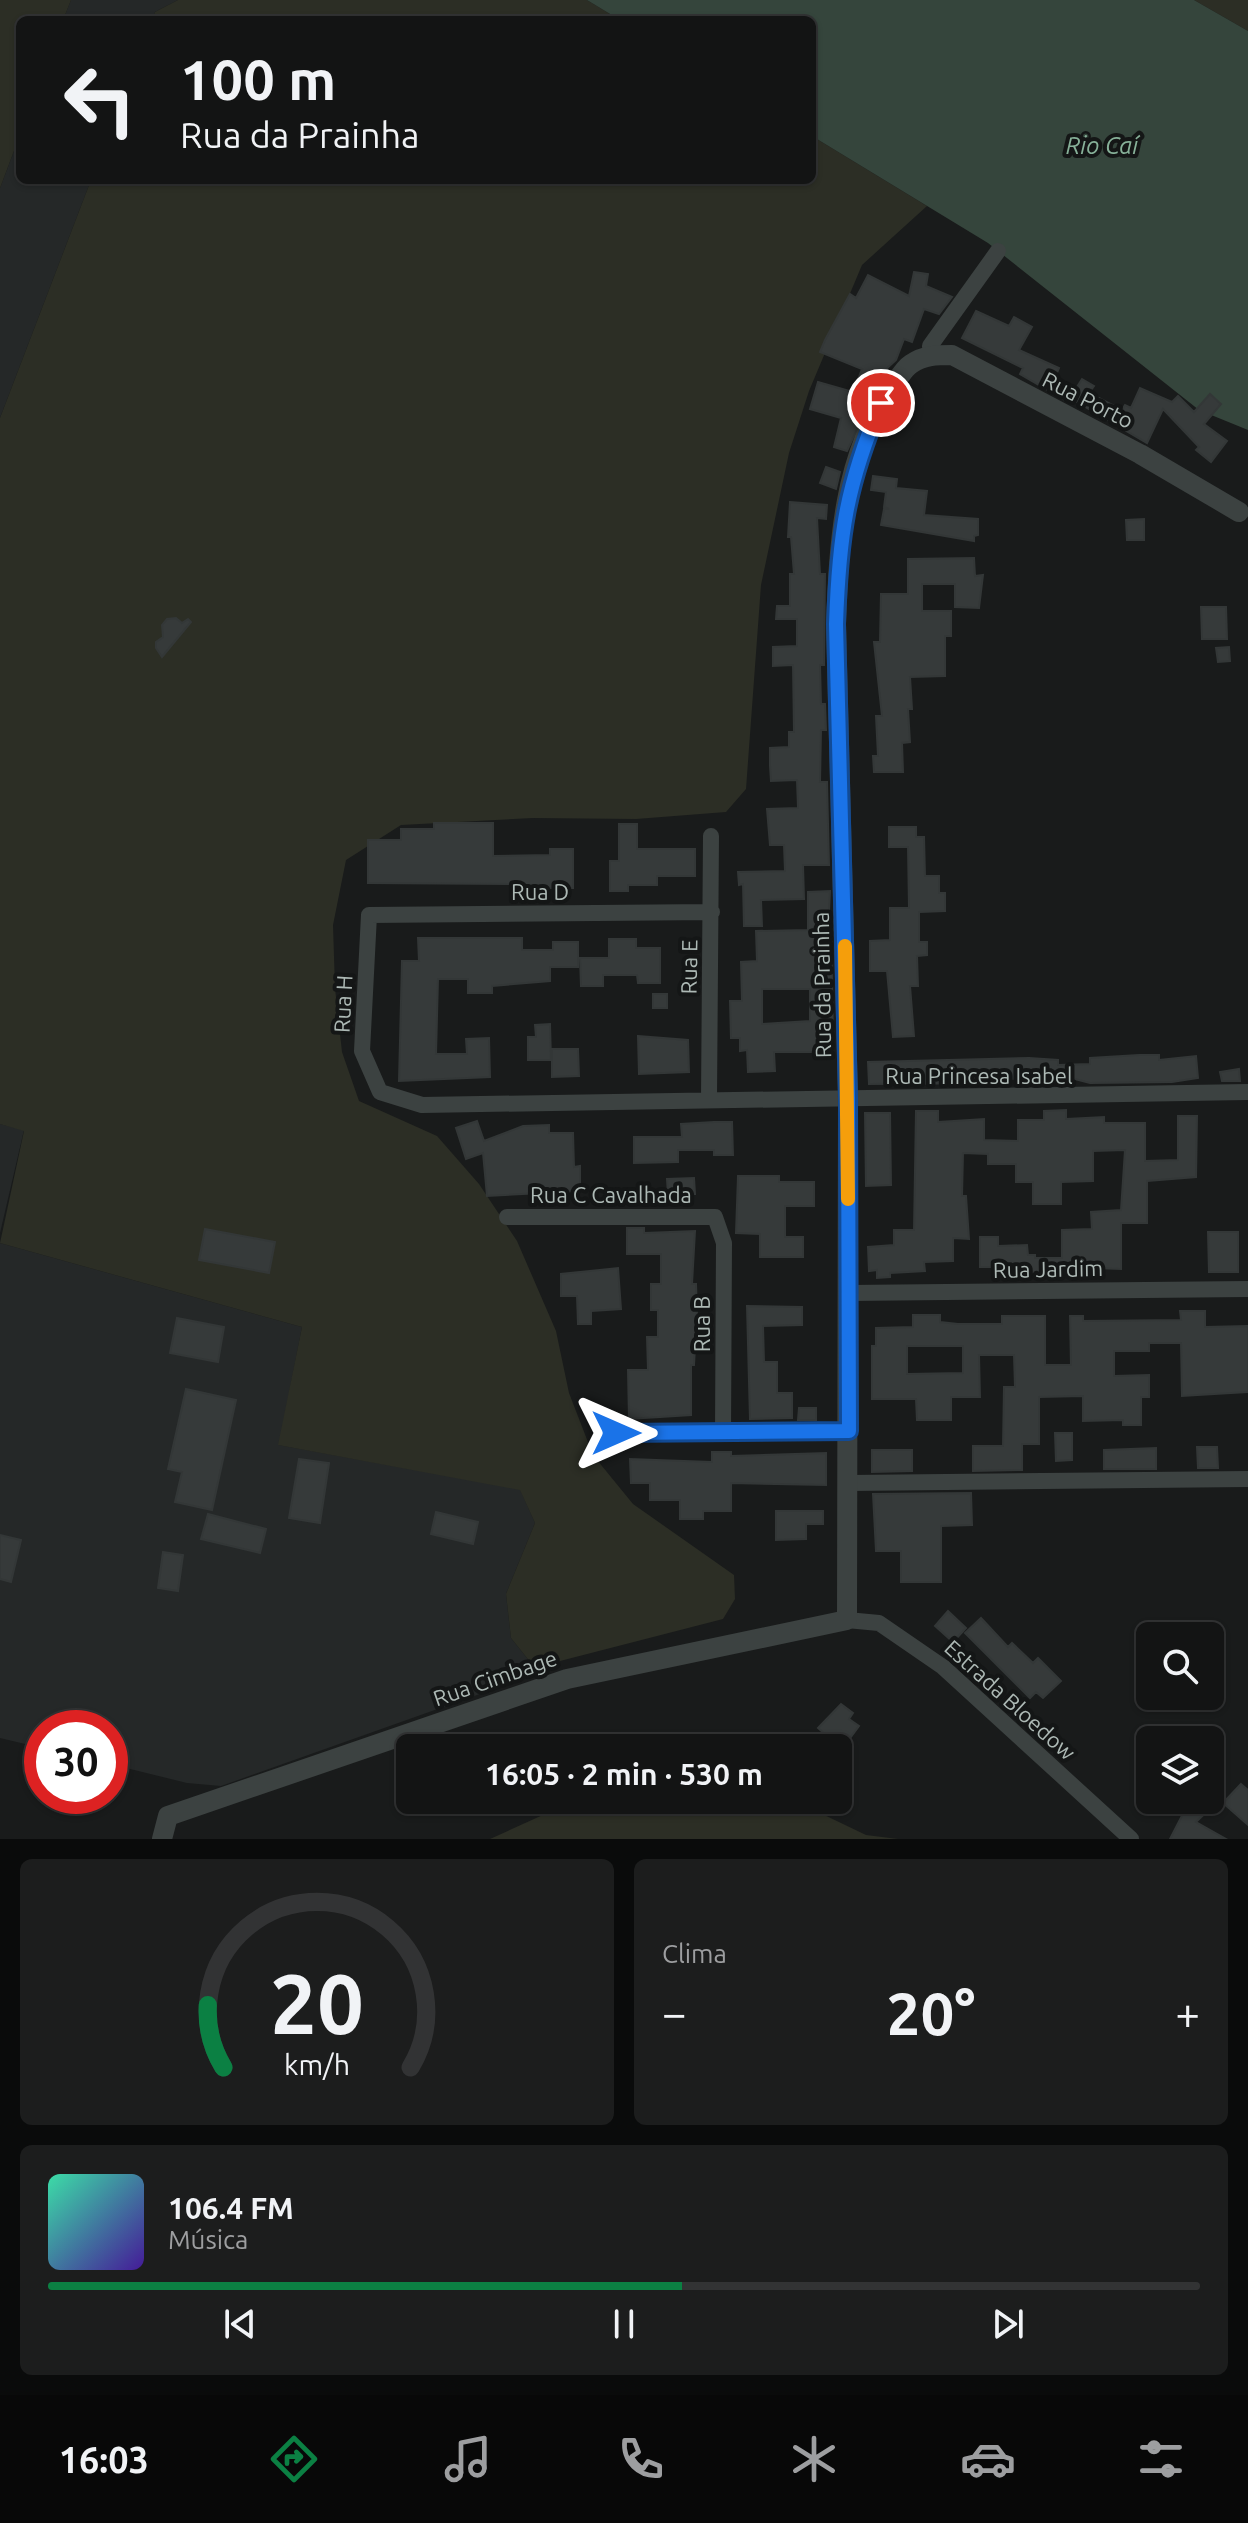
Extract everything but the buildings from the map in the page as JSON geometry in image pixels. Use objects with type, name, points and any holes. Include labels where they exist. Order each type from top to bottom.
[{"type":"street","points":[[932,355],[930,346],[998,251]]},
{"type":"street","name":"Rua da Prainha","points":[[847,1620],[848,1098],[836,624],[839,546],[857,459],[881,403],[909,365],[932,355]]},
{"type":"street","name":"Rua Porto","points":[[932,355],[952,355],[1140,454],[1239,512]]},
{"type":"street","name":"Rua E","points":[[709,1098],[711,836]]},
{"type":"street","name":"Rua D","points":[[369,915],[712,912]]},
{"type":"street","name":"Rua H","points":[[369,915],[362,1051],[380,1092],[422,1105],[709,1098]]},
{"type":"street","name":"Rua Princesa Isabel","points":[[709,1098],[1248,1092]]},
{"type":"street","name":"Rua C Cavalhada","points":[[507,1217],[715,1217]]},
{"type":"street","name":"Rua B","points":[[715,1217],[724,1243],[723,1432]]},
{"type":"street","name":"Rua Jardim","points":[[849,1293],[1248,1289]]},
{"type":"street","points":[[616,1433],[849,1431]]},
{"type":"street","points":[[849,1483],[1248,1479]]},
{"type":"street","name":"Rua Cimbage","points":[[162,1839],[168,1816],[567,1679],[847,1620]]},
{"type":"street","name":"Estrada Bloedow","points":[[847,1620],[879,1623],[943,1667],[1131,1839]]},
{"type":"shaded area","points":[[0,0],[71,0],[65,16],[16,16],[16,146],[0,188]]},
{"type":"shaded area","points":[[71,0],[178,0],[155,12],[154,16],[65,16]]},
{"type":"shaded area","points":[[178,0],[587,0],[613,16],[154,16],[155,12]]},
{"type":"shaded area","points":[[1194,0],[1248,0],[1248,31]]},
{"type":"shaded area","points":[[816,138],[927,206],[862,265],[809,391],[789,453],[761,585],[746,789],[726,812],[636,819],[533,818],[401,825],[346,860],[333,925],[335,988],[342,1052],[359,1101],[437,1136],[479,1184],[517,1241],[556,1331],[569,1393],[593,1455],[633,1504],[734,1575],[735,1599],[723,1619],[560,1661],[539,1673],[511,1638],[506,1594],[535,1523],[520,1490],[278,1445],[302,1327],[0,1243],[24,1131],[0,1124],[0,418],[89,184],[816,184]]},
{"type":"shaded area","points":[[16,146],[16,184],[89,184],[0,418],[0,188]]},
{"type":"shaded area","points":[[0,1124],[24,1130],[0,1233]]},
{"type":"shaded area","points":[[0,1243],[302,1327],[279,1445],[520,1489],[535,1523],[506,1594],[511,1638],[539,1673],[221,1786],[187,1783],[128,1768],[128,1710],[24,1710],[24,1744],[0,1738]]},
{"type":"shaded area","points":[[545,1814],[822,1814],[866,1835],[898,1839],[490,1839]]},
{"type":"water","name":"Rio Caí","points":[[587,0],[1194,0],[1248,31],[1248,430],[1199,410],[988,243],[816,138],[816,16],[613,16]]},
{"type":"slow traffic","points":[[845,946],[848,1199]]},
{"type":"route","points":[[616,1433],[849,1431],[848,1098],[836,624],[839,546],[847,496],[857,459],[881,403]]}]
